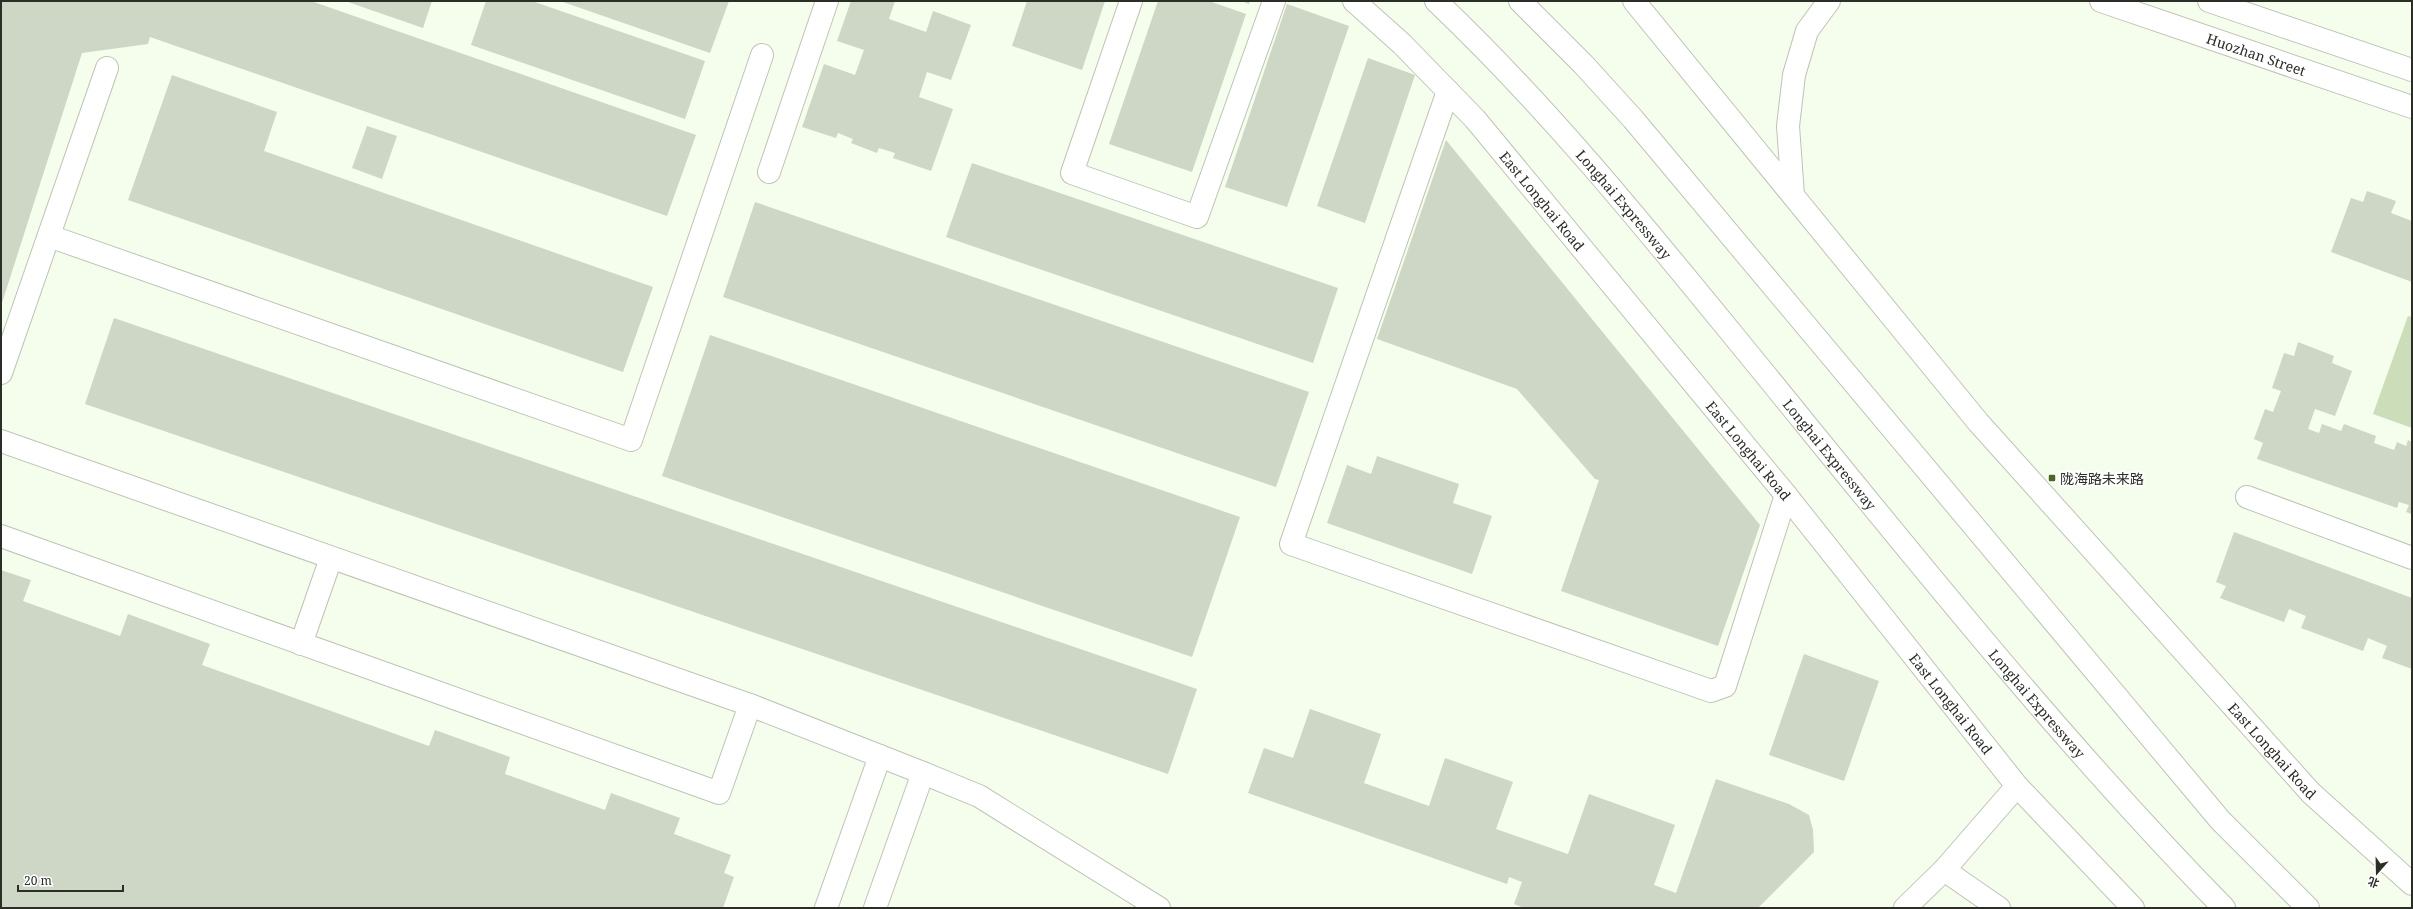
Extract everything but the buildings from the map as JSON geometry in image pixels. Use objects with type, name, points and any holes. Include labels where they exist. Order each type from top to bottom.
[{"type":"main road","points":[[768,172],[827,1]]},
{"type":"main road","points":[[1131,1],[1072,173],[1197,217],[1274,1]]},
{"type":"main road","name":"East Longhai Road","points":[[1354,1],[1475,119],[1786,495],[2017,786],[2133,908]]},
{"type":"main road","name":"Longhai Expressway","points":[[1436,1],[1538,103],[1619,194],[1997,659],[2131,811],[2224,908]]},
{"type":"main road","points":[[1520,1],[1583,64],[1633,120],[2220,820],[2308,908]]},
{"type":"main road","name":"East Longhai Road","points":[[1634,1],[1999,446],[2312,793],[2412,884]]},
{"type":"main road","points":[[1793,195],[1788,126],[1794,75],[1807,32],[1829,1]]},
{"type":"main road","name":"Huozhan Street","points":[[2101,1],[2412,107]]},
{"type":"main road","points":[[2209,1],[2412,70]]},
{"type":"main road","points":[[49,236],[631,440],[762,56]]},
{"type":"main road","points":[[1,373],[107,68]]},
{"type":"main road","points":[[1448,91],[1291,544],[1711,691],[1725,686],[1786,495]]},
{"type":"main road","points":[[1,441],[750,705],[923,773],[979,796],[1159,908]]},
{"type":"main road","points":[[2247,497],[2412,558]]},
{"type":"main road","points":[[1,536],[719,793],[750,705]]},
{"type":"main road","points":[[301,644],[332,558]]},
{"type":"main road","points":[[826,908],[880,756]]},
{"type":"main road","points":[[875,908],[923,773]]},
{"type":"main road","points":[[1905,908],[1944,870],[2017,786]]},
{"type":"main road","points":[[1944,870],[1999,908]]},
{"type":"green space","points":[[2408,316],[2412,317],[2412,428],[2373,414]]},
{"type":"place","name":"陇海路未来路","points":[[2052,478]]}]
